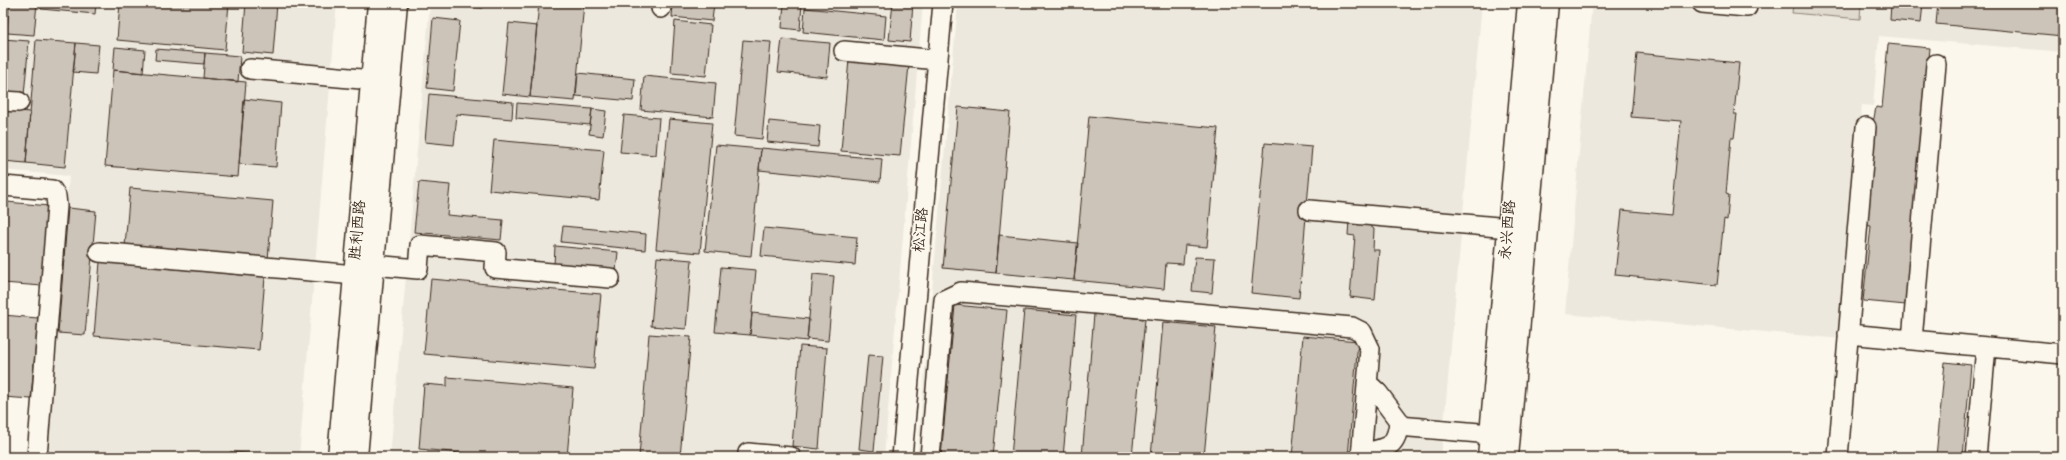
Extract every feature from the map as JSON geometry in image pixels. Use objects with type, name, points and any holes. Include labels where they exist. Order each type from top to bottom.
[{"type":"main road","name":"胜利西路","points":[[356,457],[372,80],[378,3]]},
{"type":"main road","name":"胜利西路","points":[[339,457],[364,270],[396,3]]},
{"type":"main road","name":"永兴西路","points":[[1489,457],[1529,3]]},
{"type":"main road","name":"永兴西路","points":[[1507,457],[1547,3]]},
{"type":"street","name":"松江路","points":[[902,457],[943,3]]},
{"type":"street","points":[[1702,3],[1747,7],[1747,3]]},
{"type":"street","points":[[844,51],[938,60]]},
{"type":"street","points":[[1912,340],[1936,64]]},
{"type":"street","points":[[250,69],[372,80]]},
{"type":"street","points":[[1838,457],[1866,127]]},
{"type":"street","points":[[3,186],[52,190],[56,196],[37,457]]},
{"type":"street","points":[[1309,210],[1509,228]]},
{"type":"street","points":[[99,252],[364,270],[418,269],[420,245],[496,252],[495,268],[610,278]]},
{"type":"street","points":[[930,457],[944,300],[961,292],[1352,327],[1362,332],[1370,349],[1367,383],[1361,456],[1391,444],[1398,434],[1399,426],[1399,421],[1388,406],[1367,383]]},
{"type":"street","points":[[1848,334],[2063,354]]},
{"type":"street","points":[[1976,457],[1986,347]]},
{"type":"street","points":[[1399,426],[1491,434]]},
{"type":"street","points":[[748,453],[791,457]]},
{"type":"shaded area","points":[[3,3],[337,3],[299,457],[3,457],[3,450],[43,453],[69,176],[3,170]]},
{"type":"shaded area","points":[[430,3],[923,3],[884,457],[390,457]]},
{"type":"shaded area","points":[[958,3],[1482,3],[1441,457],[917,457]]},
{"type":"shaded area","points":[[1592,3],[2063,3],[2063,52],[1879,36],[1873,106],[1862,105],[1842,339],[1565,314]]},
{"type":"shaded area","points":[[1793,3],[1861,3],[1860,19],[1792,13]]},
{"type":"building","points":[[9,3],[37,3],[34,35],[7,33]]},
{"type":"building","points":[[42,3],[96,3],[95,14],[41,9]]},
{"type":"building","points":[[120,3],[229,3],[225,50],[117,40]]},
{"type":"building","points":[[246,3],[277,3],[273,55],[242,52]]},
{"type":"building","points":[[451,3],[484,3],[483,8],[451,6]]},
{"type":"building","points":[[539,3],[584,3],[575,101],[530,97]]},
{"type":"building","points":[[673,3],[714,3],[712,21],[672,17]]},
{"type":"building","points":[[784,3],[802,3],[800,30],[782,28]]},
{"type":"building","points":[[893,3],[913,3],[910,42],[889,40]]},
{"type":"building","points":[[1891,3],[1923,3],[1921,23],[1890,20]]},
{"type":"building","points":[[1938,3],[2063,3],[2063,36],[1936,24]]},
{"type":"building","points":[[805,8],[886,16],[884,40],[803,32]]},
{"type":"building","points":[[433,18],[460,21],[453,91],[427,88]]},
{"type":"building","points":[[675,21],[711,25],[706,76],[671,73]]},
{"type":"building","points":[[509,23],[537,26],[530,97],[502,94]]},
{"type":"building","points":[[3,39],[29,41],[24,95],[3,93]]},
{"type":"building","points":[[782,39],[830,43],[827,77],[778,72]]},
{"type":"building","points":[[36,40],[76,43],[65,167],[26,163]]},
{"type":"building","points":[[743,40],[771,42],[762,139],[734,136]]},
{"type":"building","points":[[76,43],[99,45],[96,74],[73,72]]},
{"type":"building","points":[[1888,44],[1930,48],[1906,305],[1863,301],[1871,226],[1864,225],[1865,166],[1876,107],[1882,108]]},
{"type":"building","points":[[115,47],[145,50],[143,73],[113,70]]},
{"type":"building","points":[[156,49],[205,53],[204,64],[155,60]]},
{"type":"building","points":[[205,53],[240,56],[238,82],[203,78]]},
{"type":"building","points":[[1637,53],[1739,63],[1734,114],[1737,114],[1734,138],[1731,138],[1726,194],[1729,195],[1727,220],[1724,219],[1717,285],[1615,275],[1622,210],[1672,215],[1681,121],[1631,117]]},
{"type":"building","points":[[849,59],[909,65],[900,156],[841,151]]},
{"type":"building","points":[[113,70],[246,82],[238,177],[105,166]]},
{"type":"building","points":[[578,73],[635,79],[633,101],[576,96]]},
{"type":"building","points":[[644,76],[716,83],[713,117],[641,110]]},
{"type":"building","points":[[429,94],[513,102],[512,119],[457,114],[454,145],[425,142]]},
{"type":"building","points":[[244,99],[281,103],[276,167],[239,164]]},
{"type":"building","points":[[517,103],[592,109],[590,125],[516,118]]},
{"type":"building","points":[[958,107],[1010,112],[996,273],[943,268]]},
{"type":"building","points":[[592,109],[606,111],[603,136],[589,134]]},
{"type":"building","points":[[3,110],[30,112],[26,163],[3,161]]},
{"type":"building","points":[[624,115],[659,118],[656,155],[620,152]]},
{"type":"building","points":[[1089,116],[1218,128],[1207,247],[1185,245],[1183,264],[1166,263],[1164,289],[1074,280]]},
{"type":"building","points":[[669,119],[712,123],[700,253],[656,249]]},
{"type":"building","points":[[769,121],[820,126],[818,147],[767,142]]},
{"type":"building","points":[[494,140],[604,150],[599,200],[489,190]]},
{"type":"building","points":[[1265,143],[1312,147],[1299,298],[1251,293]]},
{"type":"building","points":[[716,145],[761,149],[751,256],[705,251]]},
{"type":"building","points":[[761,148],[882,159],[880,182],[759,170]]},
{"type":"building","points":[[419,182],[450,185],[447,215],[503,220],[501,240],[414,232]]},
{"type":"building","points":[[130,188],[273,201],[268,259],[125,246]]},
{"type":"building","points":[[7,202],[49,206],[42,286],[3,283],[3,250]]},
{"type":"building","points":[[68,208],[96,211],[85,335],[58,333]]},
{"type":"building","points":[[1349,220],[1369,225],[1374,229],[1373,250],[1379,250],[1375,300],[1350,297],[1355,236],[1348,235]]},
{"type":"building","points":[[563,226],[646,234],[645,250],[561,242]]},
{"type":"building","points":[[764,228],[857,237],[855,265],[761,256]]},
{"type":"building","points":[[999,235],[1078,243],[1074,280],[996,273]]},
{"type":"building","points":[[555,246],[618,252],[616,271],[554,265]]},
{"type":"building","points":[[657,257],[692,260],[686,329],[651,326]]},
{"type":"building","points":[[1195,257],[1215,258],[1212,293],[1192,291]]},
{"type":"building","points":[[100,262],[265,277],[259,350],[94,336]]},
{"type":"building","points":[[721,267],[756,270],[750,335],[715,332]]},
{"type":"building","points":[[813,274],[834,276],[828,341],[807,339]]},
{"type":"building","points":[[431,279],[601,294],[594,369],[424,354]]},
{"type":"building","points":[[955,305],[1007,310],[993,457],[941,457]]},
{"type":"building","points":[[1024,310],[1076,315],[1063,457],[1011,457]]},
{"type":"building","points":[[752,313],[809,319],[807,341],[750,335]]},
{"type":"building","points":[[1094,314],[1145,319],[1132,457],[1082,457]]},
{"type":"building","points":[[3,315],[38,318],[31,399],[3,397]]},
{"type":"building","points":[[1163,322],[1216,327],[1204,457],[1151,457]]},
{"type":"building","points":[[649,334],[691,337],[680,457],[639,457]]},
{"type":"building","points":[[1303,336],[1358,341],[1348,457],[1292,457]]},
{"type":"building","points":[[800,346],[827,348],[819,449],[792,446]]},
{"type":"building","points":[[868,355],[883,356],[874,451],[859,449]]},
{"type":"building","points":[[1945,362],[1971,365],[1963,457],[1936,457]]},
{"type":"building","points":[[447,377],[573,388],[567,457],[505,457],[419,449],[424,384],[447,386]]},
{"type":"building","points":[[230,452],[249,453],[249,457],[230,457]]}]
